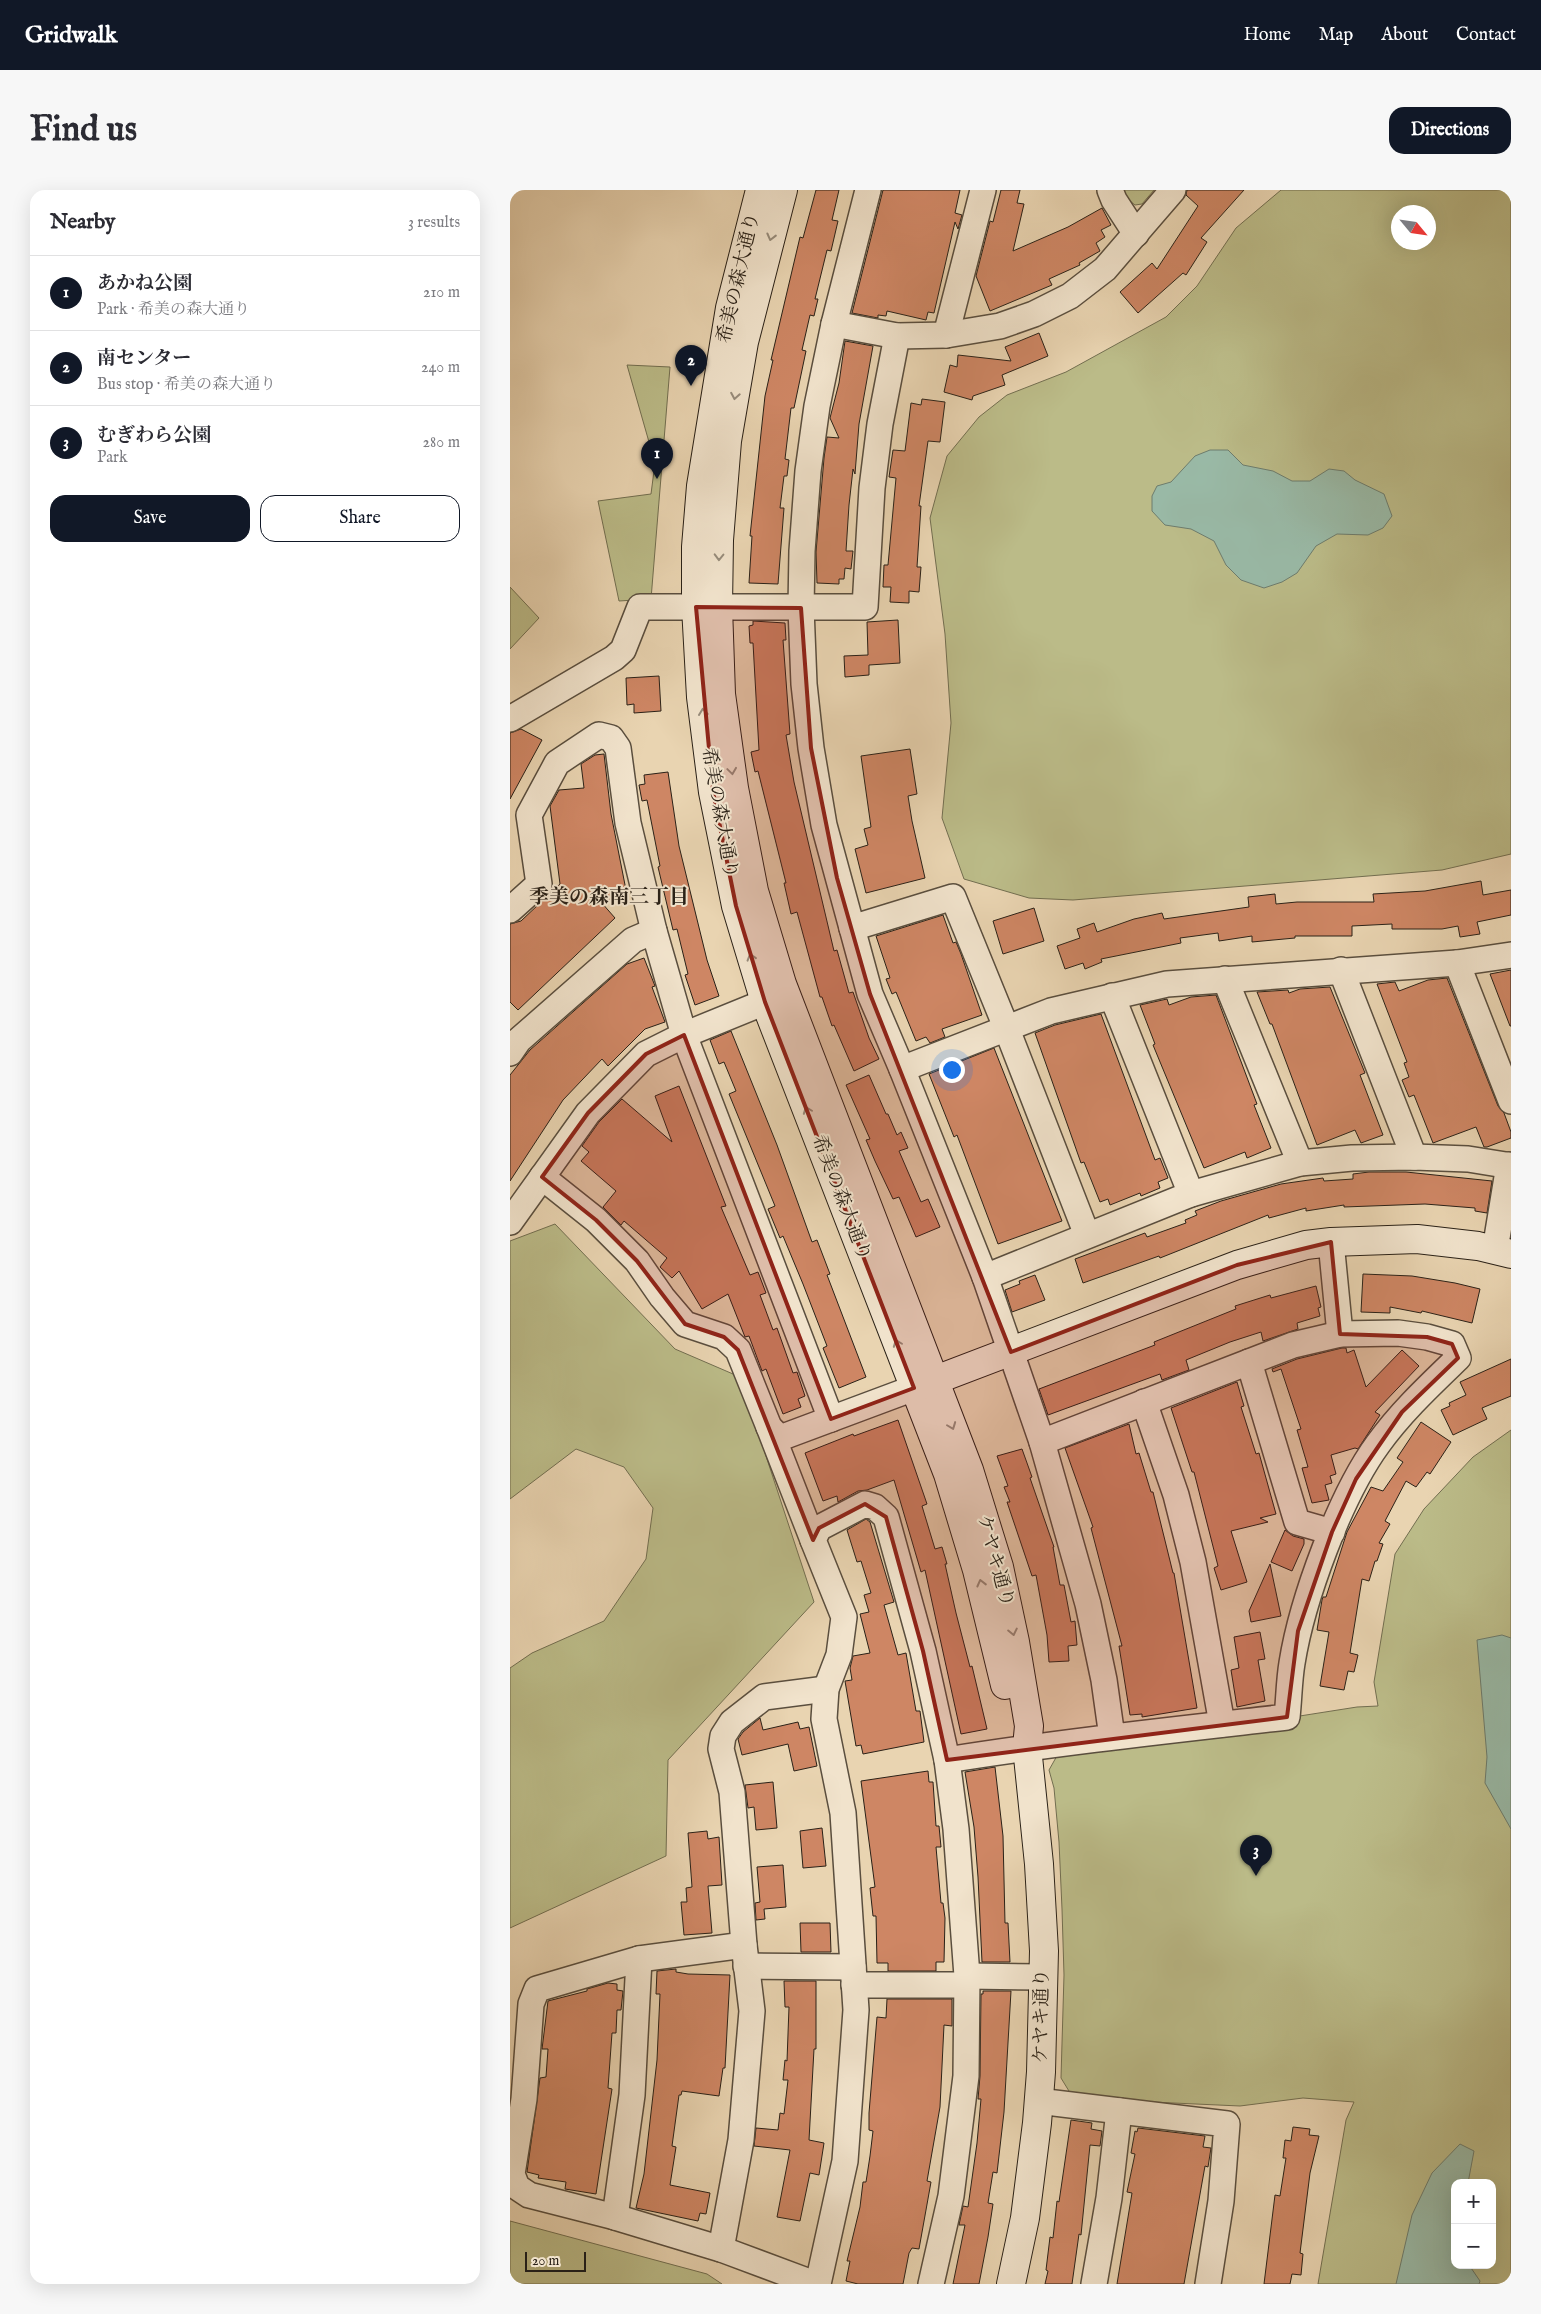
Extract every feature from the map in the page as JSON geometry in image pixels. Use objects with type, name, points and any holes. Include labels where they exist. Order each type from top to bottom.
[{"type":"street","name":"希美の森大通り","points":[[760,190],[730,308],[701,486],[696,547],[721,694],[734,788],[754,891],[782,984],[924,1384]]},
{"type":"street","name":"希美の森大通り","points":[[783,190],[744,342],[727,441],[719,540],[707,607],[701,697],[713,792],[736,906],[765,1002],[924,1384]]},
{"type":"street","points":[[868,190],[834,324],[817,406],[808,471],[802,551],[801,608],[804,684],[813,758],[824,825],[870,994],[902,1069],[984,1277],[1042,1442],[1088,1604],[1104,1680],[1112,1737]]},
{"type":"street","points":[[946,335],[983,190]]},
{"type":"street","points":[[1110,190],[1114,200],[1136,234]]},
{"type":"street","points":[[834,324],[897,336],[946,335],[1000,326],[1034,314],[1063,299],[1106,270],[1173,190]]},
{"type":"street","points":[[510,719],[614,658],[623,650],[640,607],[865,607],[872,488],[880,424],[897,336]]},
{"type":"street","points":[[510,910],[539,884],[529,815],[557,763],[599,734],[611,738],[618,748],[628,823],[654,931],[684,1035],[831,1419]]},
{"type":"street","points":[[852,928],[952,897],[1006,1027],[1087,1235]]},
{"type":"street","points":[[510,1053],[519,1040],[633,940],[654,931]]},
{"type":"street","points":[[902,1069],[1051,1011],[1167,984],[1457,963],[1511,955]]},
{"type":"street","points":[[1457,963],[1511,1101]]},
{"type":"street","points":[[1341,970],[1414,1157]]},
{"type":"street","points":[[1225,979],[1300,1164]]},
{"type":"street","points":[[1112,996],[1191,1194]]},
{"type":"street","points":[[510,1222],[588,1114],[646,1054],[684,1035],[765,1002]]},
{"type":"street","points":[[769,1427],[780,1438],[1237,1265],[1306,1245],[1417,1238],[1503,1252],[1510,1166],[1468,1159],[1414,1157],[1352,1158],[1300,1164],[1191,1194],[984,1277]]},
{"type":"street","points":[[542,1177],[596,1220],[637,1261],[662,1297],[685,1324],[724,1337],[738,1350],[844,1617],[839,1655],[826,1689],[824,1719],[843,1813],[854,1976],[856,2010],[845,2161],[816,2284],[765,2275],[721,2249],[615,2217],[529,2195],[517,2187],[512,2174],[524,2099],[530,2004],[537,1989],[639,1959],[745,1956],[854,1976],[967,1981],[1043,1977]]},
{"type":"street","points":[[1331,1242],[1340,1334]]},
{"type":"street","points":[[947,1760],[1028,1747],[1287,1716],[1292,1664],[1298,1631],[1332,1532],[1356,1479],[1376,1445],[1402,1412],[1458,1358],[1452,1344],[1427,1337],[1398,1333],[1340,1334],[1293,1345],[1042,1442]]},
{"type":"street","points":[[1249,1362],[1297,1522],[1332,1532]]},
{"type":"street","name":"ケヤキ通り","points":[[924,1384],[969,1470],[999,1567],[1016,1642],[1029,1726],[1028,1747],[1039,1864],[1044,1951],[1041,2072],[1025,2218],[1011,2284]]},
{"type":"street","points":[[1144,1402],[1176,1495],[1193,1562],[1222,1724]]},
{"type":"street","points":[[812,1540],[819,1528],[865,1504],[876,1507],[886,1517],[923,1652],[947,1760],[956,1829],[967,1981],[966,2076],[951,2196],[931,2284]]},
{"type":"street","points":[[721,2249],[742,2130],[752,2011],[745,1956],[732,1792],[721,1749],[723,1736],[732,1722],[764,1697],[826,1689]]},
{"type":"street","points":[[615,2217],[632,2095],[639,1959]]},
{"type":"street","points":[[1038,2101],[1227,2124],[1221,2201],[1208,2284]]},
{"type":"street","points":[[1094,2284],[1109,2198],[1118,2111]]},
{"type":"highlighted area","points":[[696,607],[801,608],[811,748],[837,878],[870,994],[1011,1352],[1237,1265],[1331,1242],[1340,1334],[1427,1337],[1452,1344],[1458,1358],[1402,1412],[1356,1479],[1332,1532],[1298,1631],[1287,1717],[947,1760],[923,1651],[886,1517],[865,1504],[819,1528],[813,1540],[738,1350],[724,1337],[685,1324],[637,1261],[596,1220],[542,1177],[588,1113],[646,1054],[684,1035],[831,1419],[914,1388],[765,1002],[736,906],[713,792]]},
{"type":"green space","points":[[1122,190],[1154,190],[1142,204],[1135,205],[1125,197]]},
{"type":"green space","points":[[1281,190],[1511,190],[1511,854],[1442,870],[1073,900],[1029,898],[964,879],[942,818],[951,723],[945,634],[930,518],[947,456],[979,417],[1007,395],[1066,372],[1166,317],[1197,286],[1236,228]]},
{"type":"green space","points":[[627,365],[670,367],[651,599],[619,601],[598,501],[651,494],[655,463]]},
{"type":"green space","points":[[510,587],[539,618],[510,649]]},
{"type":"green space","points":[[555,1224],[675,1349],[740,1377],[814,1602],[668,1760],[666,1856],[510,1928],[510,1668],[532,1653],[604,1621],[646,1559],[653,1508],[624,1467],[576,1449],[510,1499],[510,1241]]},
{"type":"green space","points":[[1511,1430],[1511,2284],[1318,2284],[1346,2120],[1354,2102],[1303,2098],[1240,2106],[1107,2100],[1072,2096],[1061,2078],[1064,1975],[1062,1909],[1054,1788],[1049,1770],[1058,1754],[1357,1707],[1378,1706],[1374,1682],[1395,1554],[1424,1509],[1473,1457]]},
{"type":"green space","points":[[510,2221],[707,2274],[722,2284],[510,2284]]},
{"type":"shaded area","points":[[1210,450],[1228,450],[1243,465],[1273,471],[1292,481],[1310,481],[1329,469],[1344,471],[1355,480],[1384,494],[1392,516],[1383,528],[1368,535],[1337,534],[1316,546],[1297,573],[1282,582],[1264,588],[1241,580],[1226,565],[1214,541],[1191,529],[1165,525],[1152,511],[1152,496],[1157,486],[1171,482],[1195,456]]},
{"type":"shaded area","points":[[1502,1635],[1511,1638],[1511,1829],[1485,1783],[1487,1757],[1477,1640]]},
{"type":"shaded area","points":[[1460,2144],[1474,2151],[1469,2179],[1451,2179],[1451,2269],[1472,2269],[1480,2281],[1479,2284],[1396,2284],[1412,2215],[1432,2173]]},
{"type":"building","points":[[816,190],[839,190],[832,220],[838,221],[831,251],[827,250],[815,299],[818,299],[814,316],[810,315],[802,350],[806,351],[794,408],[791,408],[785,459],[789,460],[787,476],[784,476],[780,508],[784,508],[778,584],[749,583],[752,536],[750,536],[765,396],[773,360],[771,360],[800,237],[803,238]]},
{"type":"building","points":[[883,190],[960,190],[955,213],[962,215],[958,229],[955,222],[934,313],[928,312],[926,320],[887,311],[886,316],[878,315],[878,318],[852,313]]},
{"type":"building","points":[[1001,190],[1020,190],[1017,203],[1024,204],[1013,251],[1068,227],[1102,208],[1111,225],[1101,230],[1105,237],[1096,243],[1100,251],[1079,263],[1080,265],[1049,279],[1052,285],[990,311],[976,276],[990,221],[993,222]]},
{"type":"building","points":[[1187,190],[1244,190],[1201,238],[1207,242],[1186,275],[1183,273],[1138,313],[1120,292],[1152,263],[1157,269],[1198,206],[1186,195]]},
{"type":"building","points":[[1039,333],[1048,356],[1002,375],[1005,385],[973,396],[972,400],[944,392],[950,365],[957,367],[958,355],[1011,361],[1005,347]]},
{"type":"building","points":[[845,341],[873,346],[859,424],[855,474],[853,469],[849,505],[846,551],[853,551],[851,569],[845,568],[844,579],[839,579],[839,584],[817,583],[816,552],[824,458],[827,437],[839,438],[830,418],[839,383]]},
{"type":"building","points":[[922,399],[945,402],[940,442],[928,441],[919,506],[921,506],[917,567],[921,567],[919,592],[909,591],[909,603],[890,602],[891,587],[883,587],[884,565],[888,565],[896,478],[889,477],[893,450],[905,451],[911,403],[921,405]]},
{"type":"building","points":[[898,620],[900,663],[869,665],[869,675],[845,677],[844,656],[868,655],[867,622]]},
{"type":"building","points":[[753,621],[785,623],[786,640],[783,640],[790,734],[786,735],[794,782],[834,951],[837,950],[849,993],[853,992],[869,1038],[879,1059],[854,1071],[834,1025],[832,1026],[822,997],[820,997],[797,912],[791,914],[784,883],[786,883],[758,771],[755,772],[751,752],[759,750],[753,643],[750,643],[749,626],[753,625]]},
{"type":"building","points":[[659,676],[661,711],[634,713],[634,704],[627,705],[626,678]]},
{"type":"building","points":[[521,729],[542,740],[510,799],[510,733]]},
{"type":"building","points":[[910,749],[917,794],[908,796],[925,878],[866,893],[855,849],[868,845],[864,829],[871,827],[861,756]]},
{"type":"building","points":[[604,754],[611,814],[627,895],[601,902],[615,918],[518,1010],[510,1002],[510,924],[521,921],[560,884],[550,806],[559,790],[584,788],[581,764],[595,755]]},
{"type":"building","points":[[668,772],[679,846],[707,960],[719,996],[695,1005],[685,975],[688,974],[677,929],[673,930],[658,867],[660,866],[647,800],[642,801],[639,785],[645,784],[644,775]]},
{"type":"building","points":[[1481,881],[1483,895],[1511,890],[1511,915],[1477,922],[1480,934],[1460,937],[1458,926],[1442,929],[1392,929],[1392,924],[1352,926],[1352,936],[1295,936],[1295,938],[1252,942],[1252,936],[1219,941],[1218,933],[1180,938],[1181,943],[1101,959],[1102,962],[1085,969],[1083,963],[1065,969],[1057,946],[1080,938],[1077,929],[1094,923],[1097,932],[1134,919],[1162,913],[1164,919],[1249,907],[1248,897],[1275,894],[1276,904],[1297,902],[1374,902],[1373,894],[1425,891]]},
{"type":"building","points":[[1034,908],[1044,941],[1003,954],[993,921]]},
{"type":"building","points":[[943,915],[953,943],[956,942],[961,954],[982,1015],[942,1029],[945,1037],[930,1043],[926,1037],[916,1041],[896,992],[892,994],[886,979],[890,978],[876,936]]},
{"type":"building","points":[[644,958],[655,986],[652,987],[665,1022],[645,1029],[608,1066],[602,1059],[563,1100],[510,1181],[510,1075],[530,1050],[627,964]]},
{"type":"building","points":[[1511,970],[1511,1026],[1510,1026],[1490,974]]},
{"type":"building","points":[[1447,978],[1498,1106],[1504,1113],[1511,1132],[1511,1138],[1487,1147],[1484,1147],[1476,1127],[1433,1143],[1414,1095],[1409,1097],[1402,1080],[1409,1077],[1404,1063],[1407,1062],[1377,984],[1395,982],[1399,991],[1428,980]]},
{"type":"building","points":[[1330,987],[1365,1073],[1360,1075],[1383,1135],[1361,1143],[1355,1130],[1317,1145],[1272,1024],[1270,1024],[1257,992],[1288,990],[1289,993],[1300,989]]},
{"type":"building","points":[[1216,995],[1257,1104],[1254,1105],[1271,1148],[1247,1158],[1245,1152],[1204,1168],[1153,1045],[1155,1044],[1140,1005],[1167,999],[1169,1005],[1191,997]]},
{"type":"building","points":[[1101,1014],[1155,1160],[1160,1158],[1168,1178],[1158,1182],[1160,1188],[1141,1196],[1140,1193],[1110,1205],[1108,1199],[1100,1202],[1084,1162],[1081,1163],[1035,1033],[1055,1025]]},
{"type":"building","points":[[731,1031],[777,1145],[812,1242],[817,1240],[830,1274],[827,1275],[866,1377],[839,1388],[823,1348],[827,1346],[803,1284],[783,1236],[780,1238],[768,1209],[775,1206],[729,1094],[736,1091],[724,1062],[719,1064],[710,1040]]},
{"type":"building","points":[[994,1048],[1062,1221],[998,1244],[957,1135],[954,1137],[929,1074]]},
{"type":"building","points":[[869,1075],[897,1135],[901,1132],[908,1148],[899,1151],[921,1202],[928,1199],[940,1227],[916,1237],[899,1197],[893,1199],[875,1161],[866,1140],[870,1139],[846,1085]]},
{"type":"building","points":[[679,1086],[726,1206],[721,1207],[750,1275],[758,1272],[766,1293],[760,1295],[773,1330],[777,1328],[793,1373],[797,1372],[805,1396],[798,1399],[801,1407],[783,1414],[766,1369],[762,1371],[749,1336],[745,1337],[728,1294],[702,1309],[679,1271],[672,1278],[660,1267],[667,1258],[624,1221],[621,1225],[603,1207],[616,1191],[581,1161],[589,1152],[582,1146],[599,1122],[622,1099],[672,1142],[655,1096]]},
{"type":"building","points":[[1406,1172],[1492,1181],[1487,1213],[1475,1211],[1475,1208],[1425,1204],[1344,1207],[1344,1205],[1306,1211],[1306,1208],[1269,1218],[1268,1215],[1160,1258],[1159,1256],[1083,1283],[1075,1259],[1145,1233],[1147,1237],[1186,1223],[1185,1220],[1197,1215],[1195,1211],[1221,1201],[1281,1184],[1323,1178],[1324,1181],[1353,1179],[1353,1174]]},
{"type":"building","points":[[1363,1274],[1412,1276],[1480,1289],[1472,1323],[1422,1311],[1421,1313],[1390,1307],[1390,1313],[1361,1312]]},
{"type":"building","points":[[1035,1275],[1045,1300],[1012,1312],[1005,1290],[1020,1284],[1019,1281]]},
{"type":"building","points":[[1316,1286],[1321,1307],[1318,1308],[1320,1316],[1297,1323],[1298,1329],[1263,1341],[1261,1332],[1230,1342],[1186,1360],[1189,1370],[1162,1380],[1160,1374],[1048,1415],[1039,1389],[1155,1345],[1154,1342],[1236,1309],[1235,1306],[1270,1295],[1271,1298]]},
{"type":"building","points":[[1346,1348],[1347,1353],[1354,1350],[1366,1387],[1402,1350],[1419,1366],[1375,1412],[1380,1415],[1358,1449],[1355,1448],[1331,1455],[1336,1474],[1330,1476],[1332,1483],[1325,1485],[1329,1500],[1312,1503],[1302,1468],[1308,1467],[1297,1430],[1301,1429],[1281,1369],[1273,1372],[1272,1369],[1297,1359]]},
{"type":"building","points":[[1511,1359],[1511,1396],[1482,1408],[1487,1419],[1453,1435],[1441,1410],[1450,1406],[1449,1403],[1466,1395],[1460,1382]]},
{"type":"building","points":[[1237,1382],[1244,1406],[1241,1407],[1256,1454],[1259,1453],[1276,1514],[1260,1518],[1268,1522],[1231,1531],[1247,1582],[1221,1590],[1214,1568],[1218,1566],[1194,1472],[1192,1472],[1171,1408]]},
{"type":"building","points":[[898,1420],[927,1504],[922,1506],[935,1549],[942,1547],[947,1564],[945,1564],[956,1613],[970,1667],[972,1666],[987,1729],[961,1734],[925,1570],[921,1572],[894,1480],[867,1490],[858,1491],[838,1502],[837,1496],[823,1501],[805,1453],[853,1434],[854,1436]]},
{"type":"building","points":[[1421,1422],[1451,1442],[1430,1474],[1427,1472],[1416,1487],[1406,1481],[1385,1521],[1390,1524],[1379,1543],[1383,1544],[1377,1561],[1375,1561],[1369,1581],[1362,1579],[1350,1653],[1358,1655],[1354,1672],[1348,1671],[1344,1690],[1320,1686],[1329,1632],[1317,1630],[1322,1600],[1323,1597],[1326,1597],[1347,1532],[1371,1487],[1383,1491],[1403,1462],[1397,1458]]},
{"type":"building","points":[[1129,1424],[1136,1454],[1139,1453],[1151,1492],[1153,1492],[1174,1573],[1197,1708],[1142,1717],[1142,1714],[1130,1715],[1119,1646],[1122,1646],[1091,1528],[1093,1527],[1065,1448]]},
{"type":"building","points":[[1022,1449],[1054,1547],[1060,1585],[1064,1585],[1071,1622],[1075,1621],[1077,1645],[1068,1646],[1069,1661],[1049,1662],[1047,1635],[1036,1575],[1032,1576],[1007,1502],[1010,1502],[1004,1487],[1008,1486],[997,1456]]},
{"type":"building","points":[[866,1519],[870,1522],[894,1602],[884,1605],[898,1655],[906,1653],[916,1711],[920,1711],[924,1742],[863,1754],[861,1745],[856,1746],[845,1681],[852,1680],[850,1668],[853,1656],[870,1653],[860,1614],[869,1612],[864,1595],[871,1593],[861,1561],[857,1562],[847,1530]]},
{"type":"building","points":[[1285,1530],[1293,1536],[1304,1539],[1304,1544],[1292,1571],[1271,1562]]},
{"type":"building","points":[[1270,1564],[1281,1616],[1251,1622],[1249,1611]]},
{"type":"building","points":[[1260,1632],[1265,1659],[1258,1660],[1265,1701],[1237,1707],[1231,1670],[1239,1668],[1234,1637]]},
{"type":"building","points":[[760,1718],[763,1730],[798,1722],[800,1729],[809,1727],[817,1766],[794,1771],[788,1744],[742,1755],[738,1739],[743,1732]]},
{"type":"building","points":[[995,1767],[1003,1836],[1005,1923],[1008,1923],[1010,1962],[982,1962],[974,1827],[965,1772]]},
{"type":"building","points":[[928,1771],[929,1782],[933,1782],[936,1826],[939,1826],[941,1847],[936,1847],[941,1903],[943,1903],[945,1918],[944,1962],[936,1962],[936,1971],[888,1971],[888,1963],[877,1963],[876,1916],[873,1916],[870,1888],[875,1887],[861,1781]]},
{"type":"building","points":[[773,1782],[777,1828],[756,1830],[754,1807],[748,1808],[745,1785]]},
{"type":"building","points":[[822,1828],[826,1866],[803,1868],[800,1831]]},
{"type":"building","points":[[707,1831],[708,1839],[719,1837],[722,1885],[708,1886],[712,1933],[684,1935],[681,1902],[687,1902],[686,1888],[692,1887],[688,1833]]},
{"type":"building","points":[[783,1865],[786,1907],[764,1909],[765,1919],[756,1920],[755,1903],[760,1902],[757,1867]]},
{"type":"building","points":[[800,1923],[830,1923],[831,1952],[801,1952]]},
{"type":"building","points":[[676,1969],[676,1972],[688,1974],[730,1975],[725,2068],[723,2068],[719,2096],[682,2091],[681,2095],[679,2095],[672,2146],[676,2147],[670,2185],[710,2193],[706,2214],[700,2213],[698,2221],[636,2208],[644,2174],[657,2060],[660,1994],[656,1994],[657,1971]]},
{"type":"building","points":[[784,1981],[816,1981],[816,2049],[814,2049],[809,2140],[824,2143],[819,2175],[810,2173],[800,2221],[777,2217],[790,2150],[754,2146],[756,2128],[778,2130],[780,2113],[784,2114],[788,2080],[783,2080],[785,2060],[787,2061],[789,2007],[785,2007]]},
{"type":"building","points":[[608,1983],[617,1984],[617,1990],[623,1991],[621,2010],[617,2010],[616,2033],[612,2033],[608,2088],[612,2089],[596,2194],[565,2189],[566,2182],[538,2178],[539,2175],[527,2172],[540,2078],[546,2077],[548,2049],[542,2049],[548,2001],[587,1991],[587,1989]]},
{"type":"building","points":[[983,1991],[1011,1991],[1004,2112],[997,2173],[993,2172],[988,2203],[993,2204],[979,2284],[953,2284],[965,2225],[959,2225],[963,2206],[968,2207],[977,2143],[981,2099],[978,2099],[981,1994],[983,1994]]},
{"type":"building","points":[[887,1999],[952,1999],[952,2026],[944,2025],[940,2107],[927,2181],[931,2182],[919,2249],[912,2248],[909,2253],[903,2284],[858,2284],[846,2281],[850,2261],[847,2261],[860,2207],[863,2182],[866,2182],[870,2156],[873,2131],[869,2130],[869,2113],[877,2017],[886,2018]]},
{"type":"building","points":[[1071,2120],[1092,2123],[1091,2129],[1102,2131],[1100,2146],[1090,2145],[1081,2235],[1079,2234],[1072,2284],[1045,2284],[1048,2271],[1046,2270],[1050,2237],[1053,2238],[1057,2201],[1059,2202]]},
{"type":"building","points":[[1293,2127],[1310,2129],[1309,2135],[1319,2136],[1310,2173],[1300,2253],[1303,2254],[1301,2275],[1292,2274],[1290,2284],[1264,2284],[1275,2195],[1280,2196],[1286,2158],[1283,2158],[1285,2140],[1291,2141]]},
{"type":"building","points":[[1138,2128],[1205,2136],[1203,2147],[1211,2148],[1208,2167],[1205,2166],[1184,2284],[1117,2284],[1132,2193],[1127,2192],[1135,2154],[1131,2153],[1135,2131],[1137,2132]]},
{"type":"place","name":"南センター","points":[[691,386]]},
{"type":"place","name":"あかね公園","points":[[657,479]]},
{"type":"place","name":"むぎわら公園","points":[[1256,1876]]},
{"type":"district","name":"季美の森南三丁目","points":[[609,897]]}]
